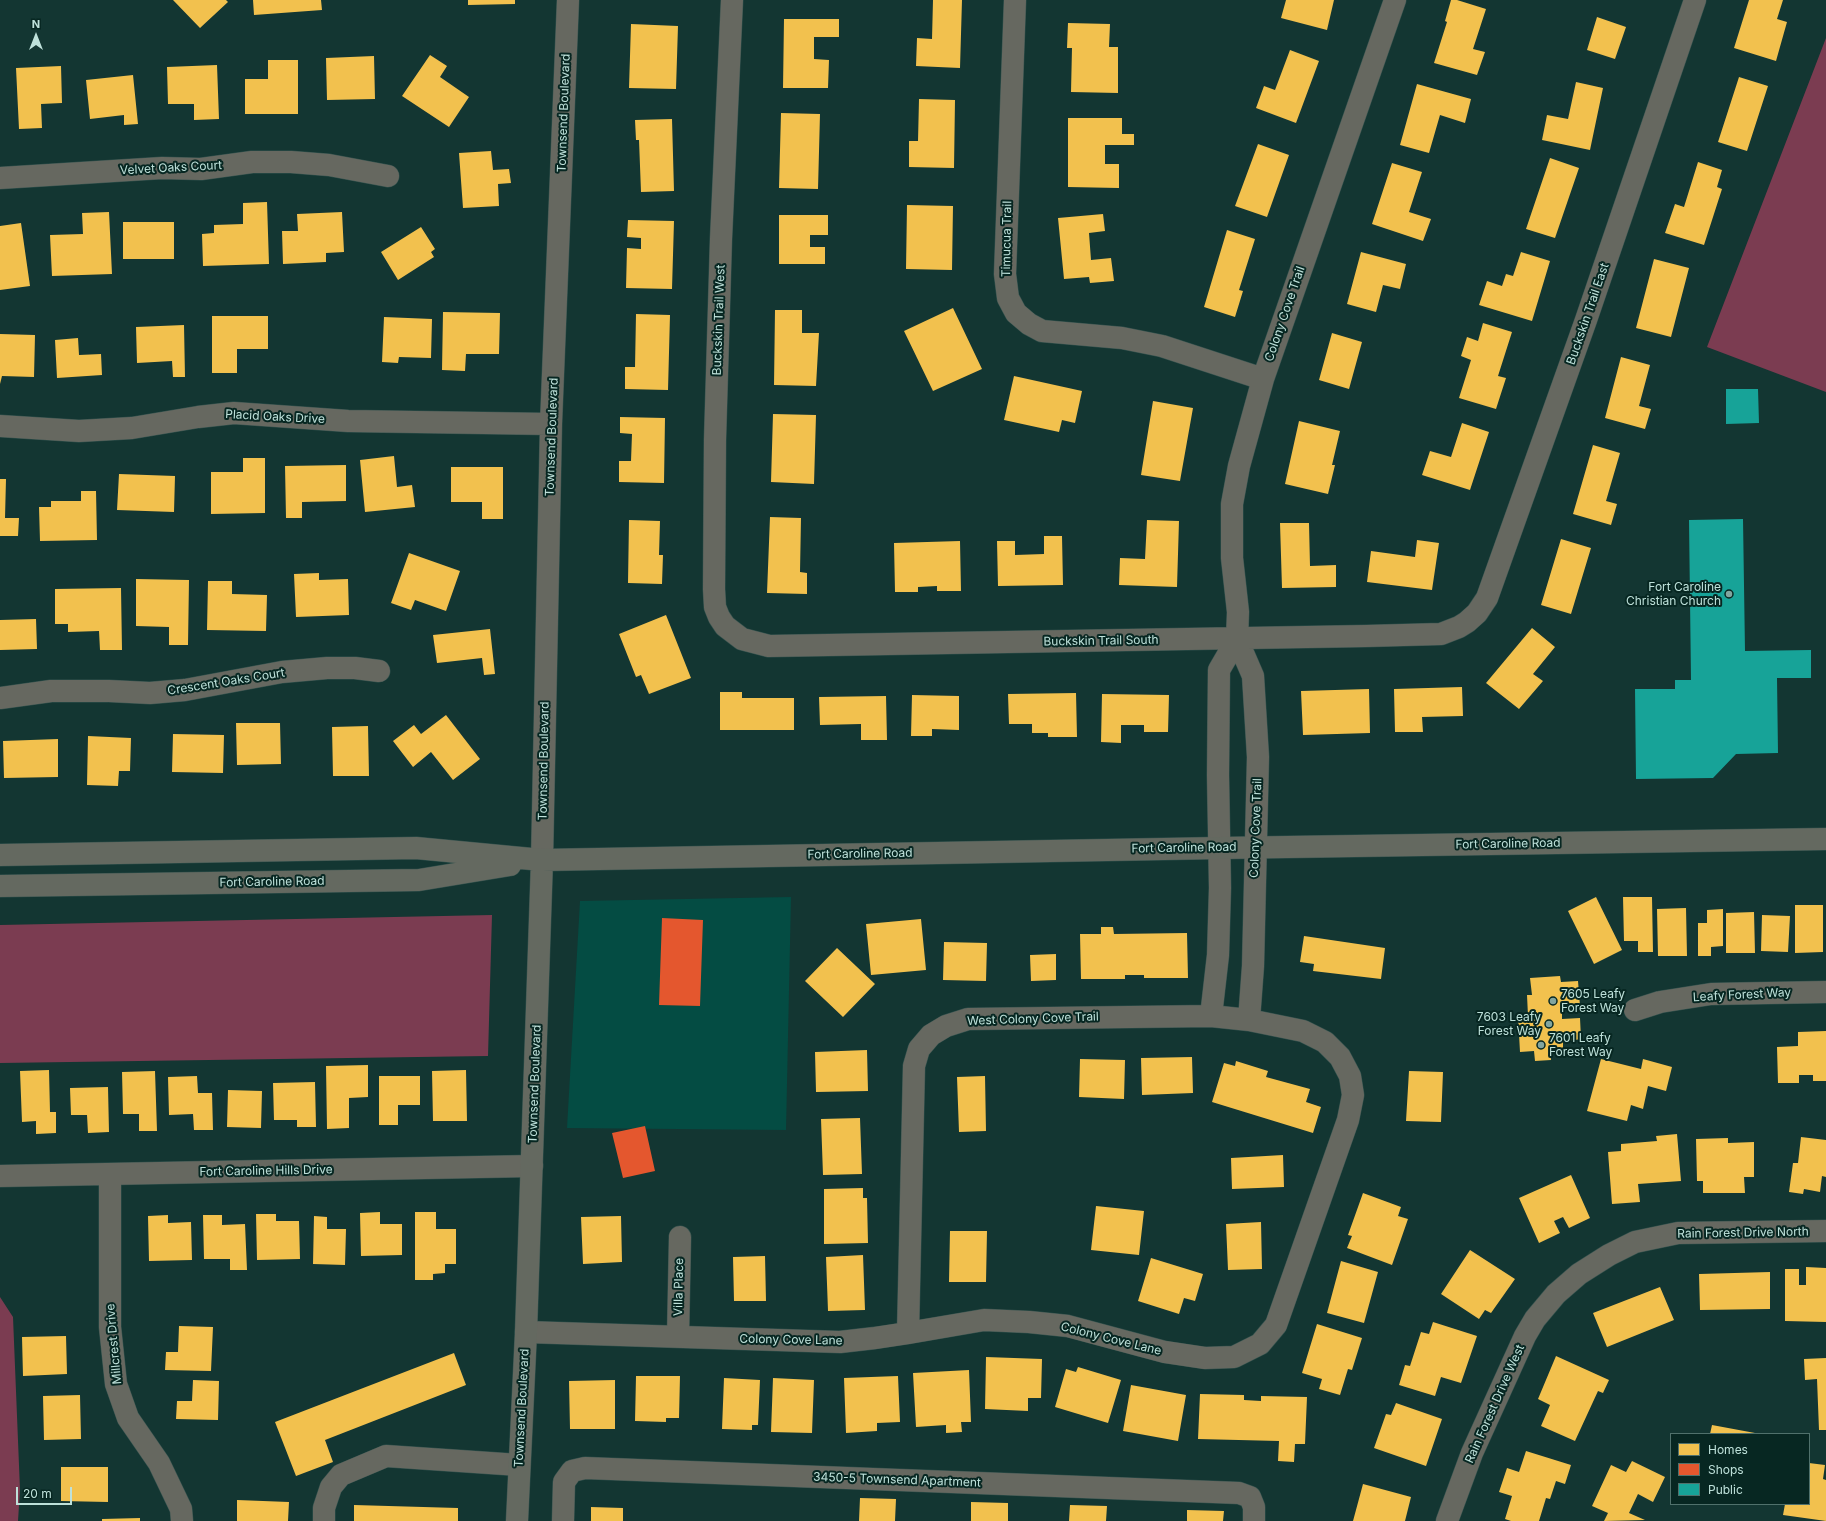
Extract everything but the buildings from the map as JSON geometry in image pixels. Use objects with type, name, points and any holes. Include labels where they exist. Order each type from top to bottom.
[{"type":"street","name":"Townsend Boulevard","points":[[517,1521],[532,1166],[542,860],[551,424],[568,0]]},
{"type":"street","name":"Buckskin Trail West","points":[[732,0],[721,239],[715,440],[714,589],[719,617],[733,633]]},
{"type":"street","name":"Timucua Trail","points":[[1015,0],[1005,274],[1008,298],[1016,313],[1029,324],[1042,331],[1122,338],[1162,346],[1263,379]]},
{"type":"street","name":"Colony Cove Trail","points":[[1249,1020],[1253,966],[1258,758],[1253,676],[1237,639],[1238,612],[1232,558],[1232,504],[1239,466],[1263,379],[1395,0]]},
{"type":"street","name":"Buckskin Trail East","points":[[1468,622],[1477,613],[1487,598],[1586,320],[1695,0]]},
{"type":"street","name":"Velvet Oaks Court","points":[[0,178],[162,168],[201,169],[252,162],[291,162],[329,165],[388,176]]},
{"type":"street","name":"Placid Oaks Drive","points":[[0,426],[79,431],[102,430],[132,428],[198,417],[234,413],[348,421],[551,424]]},
{"type":"street","name":"Buckskin Trail South","points":[[733,633],[742,639],[769,646],[1237,639],[1441,634],[1468,622]]},
{"type":"street","name":"Colony Cove Trail","points":[[1211,1016],[1218,956],[1220,848],[1218,775],[1219,670],[1237,639]]},
{"type":"street","name":"Crescent Oaks Court","points":[[0,698],[50,691],[150,693],[185,690],[282,672],[327,668],[355,668],[379,671]]},
{"type":"street","name":"Fort Caroline Road","points":[[0,855],[416,848],[542,860],[1256,847],[1826,839]]},
{"type":"street","name":"Fort Caroline Road","points":[[0,886],[419,880],[542,860]]},
{"type":"street","name":"Leafy Forest Way","points":[[1635,1010],[1660,1002],[1711,994],[1826,992]]},
{"type":"street","name":"West Colony Cove Trail","points":[[908,1333],[914,1066],[919,1049],[931,1035],[946,1026],[968,1019],[1211,1016],[1249,1020]]},
{"type":"street","name":"Colony Cove Lane","points":[[526,1332],[840,1342],[908,1333],[984,1320],[1029,1322],[1068,1326],[1165,1352],[1206,1358],[1234,1357],[1260,1344],[1276,1325],[1348,1120],[1353,1095],[1350,1076],[1340,1056],[1325,1042],[1303,1031],[1249,1020]]},
{"type":"street","name":"Fort Caroline Hills Drive","points":[[0,1176],[532,1166]]},
{"type":"street","name":"Millcrest Drive","points":[[110,1174],[110,1327],[116,1384],[128,1418],[159,1464],[181,1509],[182,1521]]},
{"type":"street","name":"Rain Forest Drive North","points":[[1556,1294],[1579,1274],[1609,1255],[1635,1242],[1678,1233],[1826,1231]]},
{"type":"street","name":"Villa Place","points":[[678,1338],[680,1237]]},
{"type":"street","name":"Rain Forest Drive West","points":[[1447,1521],[1472,1453],[1515,1356],[1535,1319],[1556,1294]]},
{"type":"street","points":[[324,1521],[324,1508],[331,1487],[341,1475],[386,1456],[519,1465]]},
{"type":"street","name":"3450-5 Townsend Apartment","points":[[563,1521],[564,1482],[572,1471],[585,1468],[1239,1493],[1250,1498],[1254,1507],[1254,1521]]},
{"type":"shaded area","points":[[1826,38],[1826,392],[1707,347]]},
{"type":"shaded area","points":[[791,897],[786,1130],[567,1128],[580,901]]},
{"type":"shaded area","points":[[492,915],[488,1056],[0,1063],[0,925]]},
{"type":"shaded area","points":[[0,1297],[13,1317],[20,1490],[18,1521],[0,1521]]},
{"type":"place","name":"Fort Caroline Christian Church","points":[[1729,594]]},
{"type":"place","name":"7605 Leafy Forest Way","points":[[1553,1001]]},
{"type":"place","name":"7603 Leafy Forest Way","points":[[1549,1024]]},
{"type":"place","name":"7601 Leafy Forest Way","points":[[1541,1045]]}]
